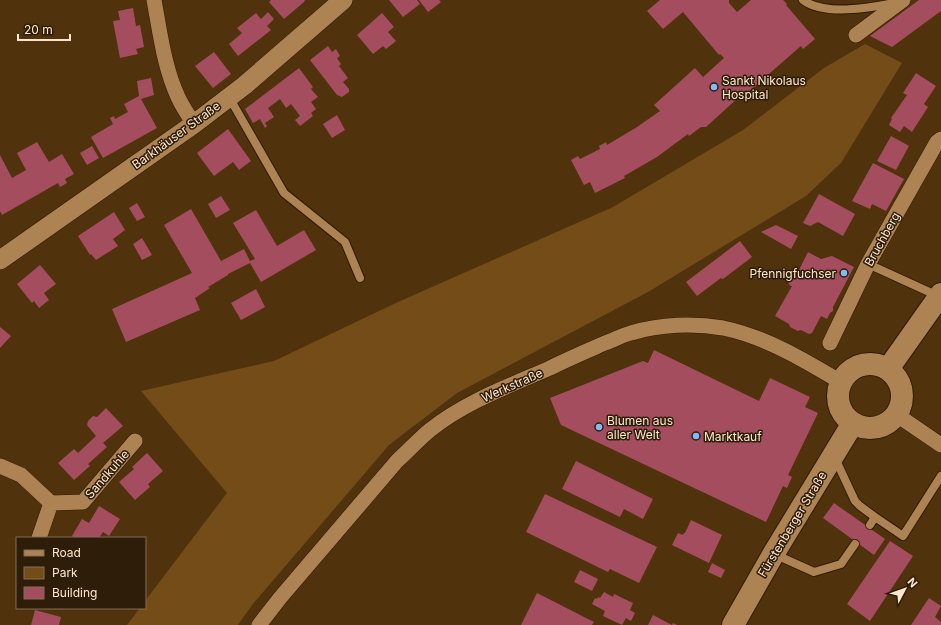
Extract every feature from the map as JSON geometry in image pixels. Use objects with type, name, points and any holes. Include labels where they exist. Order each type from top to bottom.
[{"type":"main road","points":[[888,369],[940,295]]},
{"type":"main road","points":[[862,365],[875,365],[888,369],[896,376],[900,385],[902,396],[901,406],[896,415],[890,422],[881,427],[862,427],[853,424],[841,409],[838,400],[838,391],[846,374],[854,368],[862,365]]},
{"type":"main road","name":"Fürstenberger Straße","points":[[733,625],[774,553],[853,424]]},
{"type":"street","points":[[154,0],[165,57],[171,79],[178,97],[194,124]]},
{"type":"street","name":"Barkhäuser Straße","points":[[0,260],[194,124],[245,85],[343,0]]},
{"type":"street","points":[[856,35],[900,1]]},
{"type":"street","name":"Bruchberg","points":[[830,343],[868,264],[937,142],[941,139]]},
{"type":"street","name":"Werkstraße","points":[[259,625],[280,598],[397,461],[431,430],[456,412],[480,399],[630,333],[662,327],[694,325],[723,328],[756,338],[801,358],[841,382]]},
{"type":"street","points":[[896,415],[941,445]]},
{"type":"street","name":"Sandkuhle","points":[[51,503],[83,502],[135,441]]},
{"type":"street","points":[[0,466],[21,475],[51,503],[39,537]]},
{"type":"lane","points":[[803,0],[818,7],[833,9],[867,8],[900,1]]},
{"type":"lane","points":[[229,97],[284,193],[344,242],[360,278]]},
{"type":"lane","points":[[868,264],[940,295]]},
{"type":"lane","points":[[834,455],[855,501],[903,536],[941,476]]},
{"type":"lane","points":[[870,525],[875,517]]},
{"type":"lane","points":[[774,553],[814,572],[840,564],[855,544]]},
{"type":"green space","points":[[865,44],[902,63],[841,163],[806,196],[648,292],[457,393],[389,445],[252,605],[238,625],[127,625],[139,609],[146,609],[146,600],[227,493],[141,391],[274,361],[398,302],[613,207],[743,130],[824,68]]},
{"type":"building","points":[[271,0],[305,0],[284,19],[269,2]]},
{"type":"building","points":[[389,0],[417,0],[420,4],[403,17]]},
{"type":"building","points":[[419,0],[439,0],[441,2],[428,12]]},
{"type":"building","name":"Sankt Nikolaus Hospital","points":[[660,0],[729,0],[729,3],[737,12],[751,0],[783,0],[815,39],[803,49],[801,46],[740,99],[739,97],[706,127],[701,127],[689,136],[688,134],[657,157],[624,176],[625,178],[595,193],[590,182],[584,185],[571,160],[578,156],[580,159],[600,149],[599,146],[606,142],[607,145],[637,127],[660,111],[654,105],[695,68],[703,77],[724,58],[720,54],[719,55],[683,12],[663,29],[647,11]]},
{"type":"building","points":[[919,0],[941,0],[941,11],[892,47],[870,36]]},
{"type":"building","points":[[133,8],[136,26],[140,25],[144,47],[136,49],[138,54],[120,58],[113,21],[120,20],[118,11]]},
{"type":"building","points":[[268,12],[274,19],[267,26],[271,30],[238,56],[229,44],[242,33],[237,28],[256,13],[261,19]]},
{"type":"building","points":[[382,13],[394,27],[388,32],[396,41],[386,49],[383,46],[373,54],[357,35]]},
{"type":"building","points":[[328,46],[332,52],[336,49],[340,56],[337,58],[341,64],[339,66],[348,78],[343,82],[349,89],[349,92],[342,97],[337,95],[310,60]]},
{"type":"building","points":[[214,52],[231,74],[213,88],[195,66]]},
{"type":"building","points":[[299,68],[313,87],[311,89],[318,97],[311,102],[316,109],[311,113],[313,116],[300,126],[295,120],[300,116],[291,104],[286,108],[280,99],[268,108],[274,117],[265,123],[267,126],[265,128],[260,119],[253,123],[245,109]]},
{"type":"building","points":[[916,73],[936,86],[924,104],[928,107],[912,132],[904,126],[900,132],[889,125],[892,119],[891,118],[907,95],[903,93]]},
{"type":"building","points":[[151,78],[154,95],[141,99],[157,128],[103,158],[91,137],[113,124],[110,118],[114,116],[115,119],[128,112],[124,104],[139,96],[137,81]]},
{"type":"building","points":[[337,115],[345,130],[332,138],[323,124]]},
{"type":"building","points":[[228,129],[251,161],[239,170],[233,162],[214,176],[197,153]]},
{"type":"building","points":[[891,136],[909,146],[896,170],[877,161]]},
{"type":"building","points":[[37,142],[49,162],[62,154],[74,174],[65,179],[67,183],[60,187],[58,183],[2,215],[0,211],[0,155],[12,178],[26,170],[17,153]]},
{"type":"building","points":[[92,146],[99,158],[87,165],[80,153]]},
{"type":"building","points":[[873,163],[904,179],[886,211],[872,204],[870,209],[852,201]]},
{"type":"building","points":[[819,194],[855,214],[843,236],[818,222],[810,226],[803,223]]},
{"type":"building","points":[[221,196],[230,210],[216,218],[208,204]]},
{"type":"building","points":[[137,203],[145,217],[137,221],[129,208]]},
{"type":"building","points":[[191,209],[221,261],[244,249],[250,261],[255,259],[233,223],[256,210],[277,246],[304,230],[316,250],[261,282],[250,263],[228,274],[208,287],[210,288],[195,298],[200,310],[126,342],[112,309],[192,273],[164,225]]},
{"type":"building","points":[[114,212],[125,230],[113,239],[118,246],[96,260],[91,254],[90,255],[78,236]]},
{"type":"building","points":[[776,225],[798,236],[791,249],[761,232]]},
{"type":"building","points":[[142,238],[152,255],[142,260],[133,244]]},
{"type":"building","points":[[740,241],[752,257],[697,296],[686,282]]},
{"type":"building","points":[[808,252],[821,259],[832,256],[854,267],[833,307],[833,311],[827,319],[821,316],[812,333],[809,334],[790,327],[789,324],[775,316],[792,286],[789,285],[788,278],[794,275],[796,276]]},
{"type":"building","points":[[40,265],[56,284],[44,293],[49,300],[39,308],[34,301],[32,303],[17,284]]},
{"type":"building","points":[[256,289],[265,307],[241,320],[231,303]]},
{"type":"building","points":[[0,327],[11,336],[0,348]]},
{"type":"building","name":"Marktkauf","points":[[654,350],[759,401],[770,378],[810,397],[805,407],[818,413],[788,475],[792,477],[787,488],[783,486],[766,522],[561,425],[550,398],[643,361],[648,363]]},
{"type":"building","points":[[106,408],[123,426],[103,443],[107,447],[88,464],[90,466],[74,480],[58,463],[74,449],[78,453],[96,436],[87,425],[88,421],[93,416],[97,417]]},
{"type":"building","points":[[147,453],[163,471],[148,484],[150,487],[135,500],[119,482],[134,469],[132,467]]},
{"type":"building","points":[[576,461],[653,499],[643,519],[624,509],[620,517],[562,489]]},
{"type":"building","points":[[545,494],[657,547],[639,583],[610,569],[608,572],[526,532]]},
{"type":"building","points":[[834,503],[885,539],[874,555],[823,518]]},
{"type":"building","points":[[99,506],[120,519],[109,536],[103,532],[100,537],[72,536],[82,519],[89,523]]},
{"type":"building","points":[[691,520],[722,535],[709,563],[672,545],[678,533],[683,535],[685,533]]},
{"type":"building","points":[[890,541],[913,556],[870,621],[847,604]]},
{"type":"building","points":[[712,563],[725,570],[721,578],[708,572]]},
{"type":"building","points":[[580,570],[598,579],[592,591],[574,582]]},
{"type":"building","points":[[604,592],[613,597],[614,594],[633,603],[630,610],[635,613],[631,621],[626,618],[622,625],[603,616],[605,611],[592,604],[595,598],[600,598]]},
{"type":"building","points":[[537,593],[594,622],[592,625],[521,625]]},
{"type":"building","points":[[929,598],[941,606],[935,617],[941,622],[941,625],[911,625]]},
{"type":"building","points":[[35,610],[61,617],[59,625],[31,625]]},
{"type":"building","points":[[653,615],[672,625],[648,625]]},
{"type":"place","name":"Sankt Nikolaus Hospital","points":[[714,87]]},
{"type":"place","name":"Pfennigfuchser","points":[[844,273]]},
{"type":"place","name":"Blumen aus aller Welt","points":[[599,427]]},
{"type":"place","name":"Marktkauf","points":[[696,436]]}]
